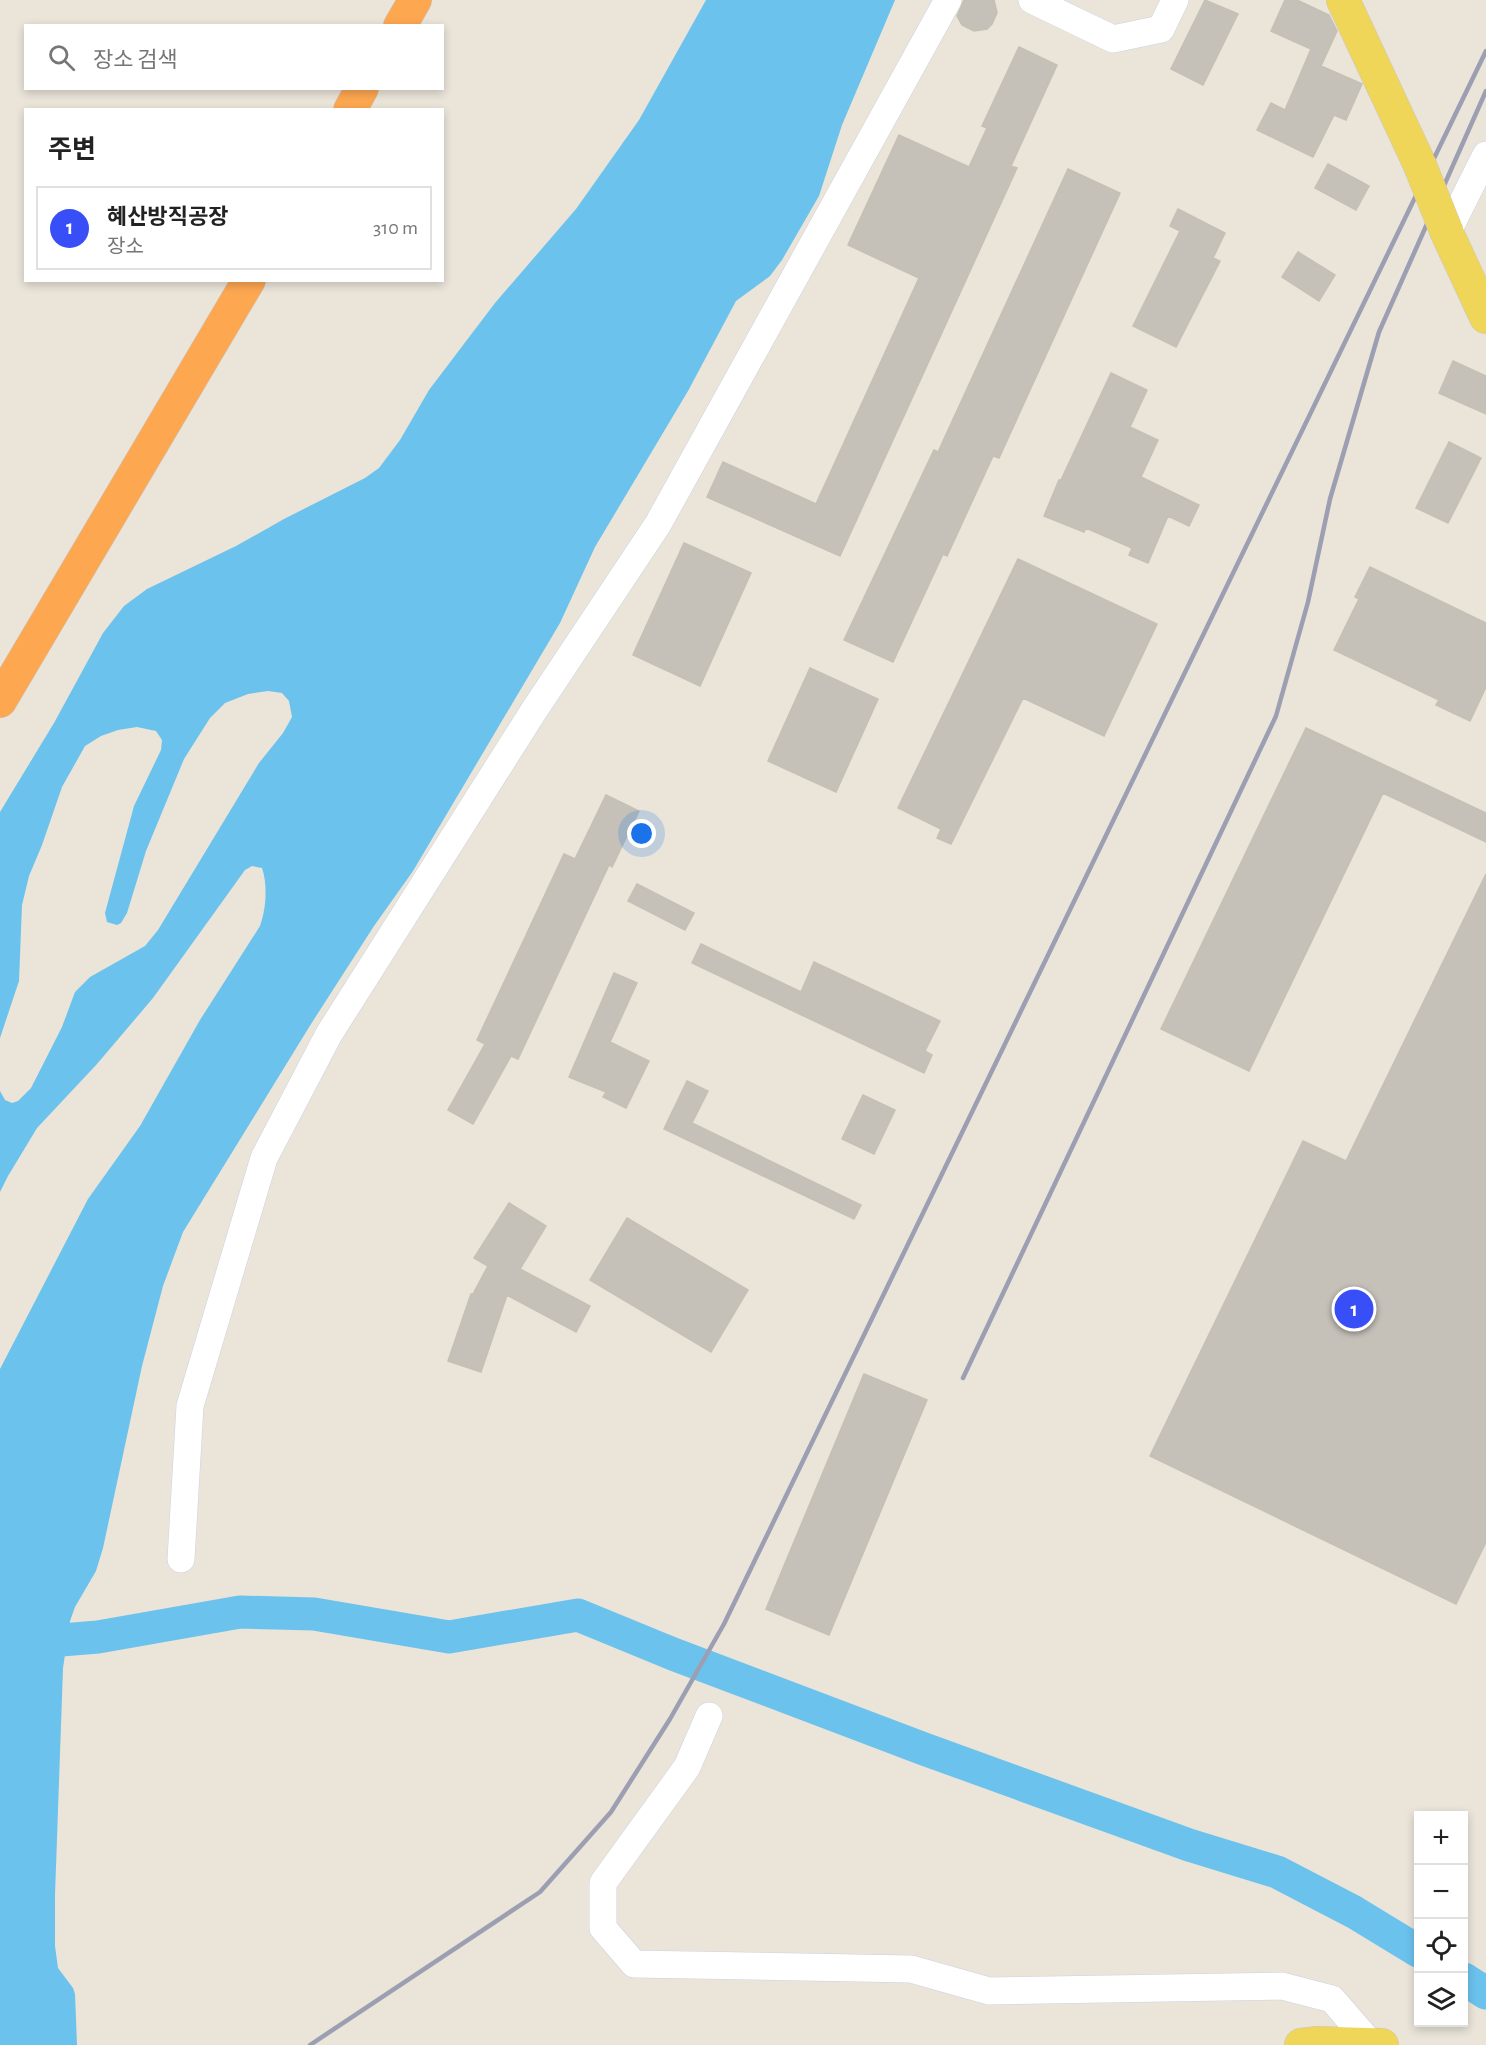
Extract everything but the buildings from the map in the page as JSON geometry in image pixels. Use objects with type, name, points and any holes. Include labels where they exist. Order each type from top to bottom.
[{"type":"highway","points":[[401,24],[415,0]]},
{"type":"highway","points":[[351,108],[361,90]]},
{"type":"highway","points":[[0,701],[248,282]]},
{"type":"main road","points":[[1343,0],[1419,163],[1447,233],[1486,317]]},
{"type":"main road","points":[[1301,2045],[1376,2044]]},
{"type":"street","points":[[180,1559],[190,1406],[264,1158],[329,1034],[533,712],[658,524],[948,0]]},
{"type":"street","points":[[1032,0],[1113,39],[1161,29],[1175,0]]},
{"type":"street","points":[[1447,233],[1486,155]]},
{"type":"street","points":[[709,1716],[687,1767],[603,1883],[603,1928],[634,1964],[911,1969],[989,1991],[1282,1986],[1332,1999],[1376,2044]]},
{"type":"water","points":[[706,0],[895,0],[842,125],[819,196],[782,260],[770,276],[736,301],[688,391],[595,547],[560,623],[413,871],[374,926],[311,1024],[183,1232],[163,1286],[142,1366],[103,1548],[96,1571],[75,1607],[70,1621],[63,1668],[55,1946],[58,1968],[75,1994],[77,2045],[0,2045],[0,1369],[88,1199],[140,1126],[200,1020],[260,926],[266,897],[262,868],[252,866],[245,870],[153,998],[97,1064],[37,1128],[0,1192],[0,1091],[5,1100],[12,1103],[18,1101],[31,1088],[62,1027],[75,992],[90,977],[145,946],[158,930],[259,763],[283,733],[292,717],[289,701],[282,693],[268,691],[248,694],[225,703],[210,718],[184,759],[146,851],[127,913],[117,925],[107,922],[105,913],[134,806],[161,750],[162,740],[156,731],[137,727],[101,736],[85,746],[62,787],[29,876],[22,905],[19,981],[0,1038],[0,812],[54,723],[103,633],[124,606],[147,589],[236,546],[365,478],[379,468],[400,440],[429,390],[495,303],[576,209],[639,120]]},
{"type":"waterway","points":[[0,1645],[98,1637],[240,1612],[314,1614],[449,1637],[578,1615],[673,1654],[924,1749],[1189,1845],[1277,1872],[1354,1912],[1414,1949]]},
{"type":"waterway","points":[[1468,1982],[1486,1993]]},
{"type":"railway","points":[[310,2045],[540,1892],[611,1812],[670,1719],[724,1624],[1486,51]]},
{"type":"railway","points":[[963,1378],[1276,716],[1308,602],[1330,499],[1379,332],[1486,91]]},
{"type":"place","name":"혜산방직공장","points":[[1354,1309]]}]
